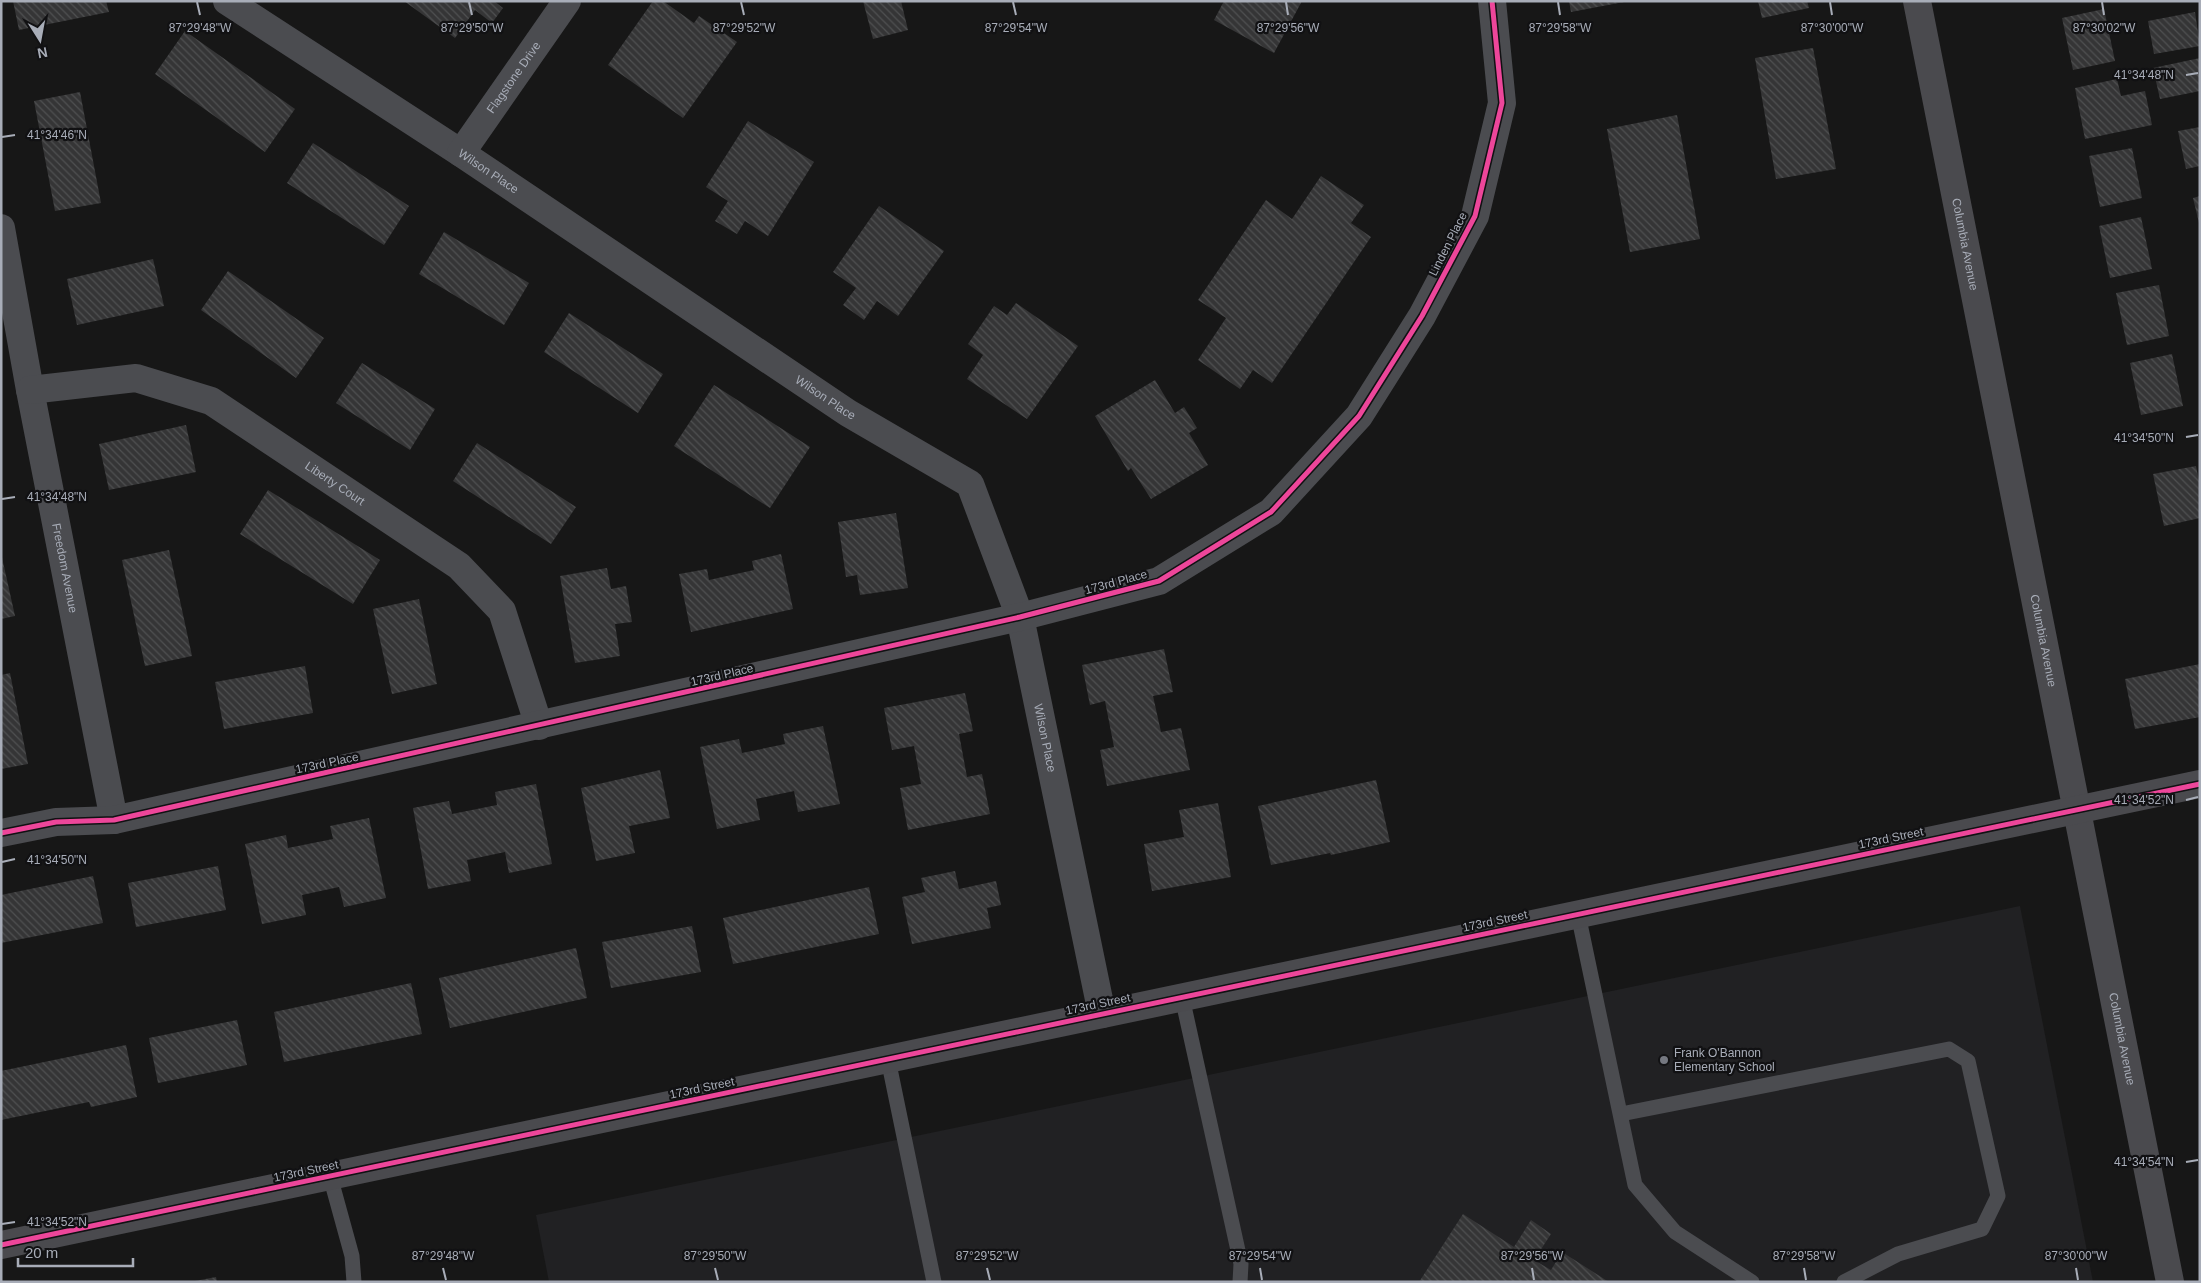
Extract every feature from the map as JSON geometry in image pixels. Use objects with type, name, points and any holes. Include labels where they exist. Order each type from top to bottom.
[{"type":"street","name":"Wilson Place","points":[[228,1],[461,153],[848,413],[970,484],[1020,617],[1102,1014]]},
{"type":"street","name":"Flagstone Drive","points":[[461,153],[567,1]]},
{"type":"street","name":"Linden Place","points":[[1359,416],[1422,316],[1475,216],[1502,103],[1492,1]]},
{"type":"street","name":"Columbia Avenue","points":[[1918,1],[2170,1282]]},
{"type":"street","name":"Freedom Avenue","points":[[1,228],[30,390],[114,820]]},
{"type":"street","name":"Liberty Court","points":[[30,390],[136,378],[211,402],[220,407],[459,566],[502,611],[539,726]]},
{"type":"street","name":"173rd Place","points":[[1,833],[56,822],[114,820],[1020,617],[1159,581],[1270,512],[1359,416]]},
{"type":"street","name":"173rd Street","points":[[1,1245],[2200,784]]},
{"type":"lane","points":[[1578,914],[1635,1185],[1675,1232],[1752,1282]]},
{"type":"lane","points":[[1182,997],[1241,1264],[1240,1282]]},
{"type":"lane","points":[[1621,1114],[1948,1049],[1968,1061],[1998,1196],[1982,1229],[1898,1254],[1844,1282]]},
{"type":"lane","points":[[888,1059],[934,1282]]},
{"type":"lane","points":[[330,1176],[352,1256],[354,1282]]},
{"type":"shaded area","name":"Frank O'Bannon Elementary School","points":[[2020,906],[2093,1282],[549,1282],[536,1215]]},
{"type":"building","points":[[13,1],[106,1],[109,12],[19,30]]},
{"type":"building","points":[[404,1],[494,1],[503,8],[492,23],[475,10],[455,38]]},
{"type":"building","points":[[653,1],[663,1],[694,23],[699,16],[737,42],[683,118],[608,65]]},
{"type":"building","points":[[863,1],[901,1],[908,30],[873,39]]},
{"type":"building","points":[[1224,1],[1302,1],[1274,53],[1214,20]]},
{"type":"building","points":[[1569,1],[1624,1],[1624,2],[1571,12]]},
{"type":"building","points":[[1758,1],[1807,1],[1809,8],[1762,18]]},
{"type":"building","points":[[2104,9],[2115,61],[2073,70],[2062,18]]},
{"type":"building","points":[[2195,12],[2200,46],[2154,54],[2148,21]]},
{"type":"building","points":[[185,31],[295,109],[265,152],[155,74]]},
{"type":"building","points":[[1813,48],[1836,169],[1776,179],[1755,58]]},
{"type":"building","points":[[2200,58],[2200,91],[2160,99],[2153,68]]},
{"type":"building","points":[[2117,79],[2121,96],[2145,91],[2152,125],[2085,139],[2075,88]]},
{"type":"building","points":[[80,92],[101,203],[55,211],[34,101]]},
{"type":"building","points":[[1677,115],[1700,239],[1630,252],[1607,129]]},
{"type":"building","points":[[748,121],[814,162],[768,236],[745,221],[737,234],[715,221],[728,201],[706,187]]},
{"type":"building","points":[[2200,127],[2200,166],[2186,169],[2178,131]]},
{"type":"building","points":[[313,143],[409,206],[384,245],[287,183]]},
{"type":"building","points":[[2132,148],[2142,198],[2100,207],[2089,156]]},
{"type":"building","points":[[1321,176],[1364,205],[1351,223],[1371,237],[1272,383],[1253,370],[1240,389],[1198,360],[1226,318],[1198,300],[1266,200],[1292,219]]},
{"type":"building","points":[[2200,196],[2200,223],[2199,223],[2193,198]]},
{"type":"building","points":[[879,206],[944,251],[898,316],[877,301],[864,320],[843,305],[856,288],[833,272]]},
{"type":"building","points":[[2141,217],[2152,269],[2110,278],[2099,226]]},
{"type":"building","points":[[444,232],[529,283],[504,325],[419,274]]},
{"type":"building","points":[[153,259],[164,306],[77,325],[67,279]]},
{"type":"building","points":[[228,271],[324,338],[296,378],[201,310]]},
{"type":"building","points":[[2159,285],[2169,336],[2127,345],[2116,293]]},
{"type":"building","points":[[1016,303],[1078,346],[1027,419],[967,379],[983,355],[968,344],[994,306],[1007,315]]},
{"type":"building","points":[[569,313],[663,374],[638,413],[544,352]]},
{"type":"building","points":[[2172,354],[2183,406],[2141,415],[2130,363]]},
{"type":"building","points":[[362,363],[435,409],[410,450],[336,403]]},
{"type":"building","points":[[1155,380],[1175,413],[1184,407],[1197,428],[1189,433],[1208,465],[1151,499],[1131,468],[1128,471],[1095,416]]},
{"type":"building","points":[[714,385],[810,447],[770,508],[674,446]]},
{"type":"building","points":[[186,425],[196,472],[109,490],[99,444]]},
{"type":"building","points":[[477,443],[576,507],[551,544],[453,481]]},
{"type":"building","points":[[2196,466],[2200,486],[2200,518],[2164,526],[2153,474]]},
{"type":"building","points":[[268,490],[380,560],[353,604],[240,534]]},
{"type":"building","points":[[896,513],[908,588],[860,595],[857,575],[846,577],[838,522]]},
{"type":"building","points":[[169,550],[192,656],[145,666],[122,560]]},
{"type":"building","points":[[1,553],[15,616],[1,619]]},
{"type":"building","points":[[781,554],[793,609],[691,632],[679,574],[707,569],[709,580],[754,570],[752,561]]},
{"type":"building","points":[[607,568],[611,589],[626,586],[632,622],[615,624],[620,656],[575,663],[560,576]]},
{"type":"building","points":[[419,599],[437,684],[392,694],[373,609]]},
{"type":"building","points":[[1164,649],[1173,692],[1153,696],[1161,732],[1181,728],[1190,770],[1107,786],[1100,750],[1114,747],[1105,701],[1090,705],[1082,665]]},
{"type":"building","points":[[2200,664],[2200,717],[2135,729],[2125,679]]},
{"type":"building","points":[[305,666],[313,713],[224,729],[215,682]]},
{"type":"building","points":[[10,673],[28,764],[1,769],[1,675]]},
{"type":"building","points":[[965,693],[973,731],[959,734],[967,777],[982,774],[990,814],[908,830],[900,788],[921,784],[914,746],[892,750],[884,708]]},
{"type":"building","points":[[823,726],[840,804],[798,812],[794,791],[756,799],[760,820],[717,829],[700,747],[739,739],[742,753],[785,744],[783,734]]},
{"type":"building","points":[[660,770],[670,818],[629,826],[635,853],[596,861],[581,788]]},
{"type":"building","points":[[1376,780],[1390,842],[1331,855],[1330,853],[1271,865],[1258,806]]},
{"type":"building","points":[[536,784],[552,864],[509,873],[505,852],[467,860],[471,881],[428,889],[413,808],[449,801],[452,814],[497,805],[495,792]]},
{"type":"building","points":[[1218,803],[1231,877],[1152,891],[1144,844],[1184,837],[1179,810]]},
{"type":"building","points":[[369,818],[386,898],[344,907],[339,887],[302,895],[306,915],[262,924],[245,844],[286,835],[288,848],[333,839],[330,826]]},
{"type":"building","points":[[218,866],[226,910],[136,927],[128,883]]},
{"type":"building","points":[[955,871],[959,889],[996,881],[1001,905],[987,908],[991,928],[912,944],[902,897],[925,892],[921,878]]},
{"type":"building","points":[[93,876],[103,923],[1,943],[1,895]]},
{"type":"building","points":[[869,887],[879,934],[733,964],[723,918]]},
{"type":"building","points":[[692,926],[701,972],[611,988],[602,942]]},
{"type":"building","points":[[576,948],[587,998],[450,1028],[439,978]]},
{"type":"building","points":[[411,983],[422,1034],[284,1062],[274,1012]]},
{"type":"building","points":[[237,1020],[247,1065],[158,1083],[149,1038]]},
{"type":"building","points":[[126,1045],[137,1097],[91,1107],[89,1102],[1,1120],[1,1071]]},
{"type":"building","points":[[1463,1214],[1514,1247],[1531,1220],[1551,1234],[1534,1260],[1551,1270],[1562,1252],[1609,1282],[1419,1282]]},
{"type":"building","points":[[216,1277],[217,1282],[195,1282],[195,1281]]},
{"type":"cycle path","points":[[1,833],[56,822],[114,820],[1020,617],[1159,581],[1271,512],[1359,416],[1422,316],[1475,216],[1502,103],[1492,1]]},
{"type":"cycle path","points":[[1,1245],[2200,784]]},
{"type":"place","name":"Frank O'Bannon Elementary School","points":[[1664,1060]]}]
